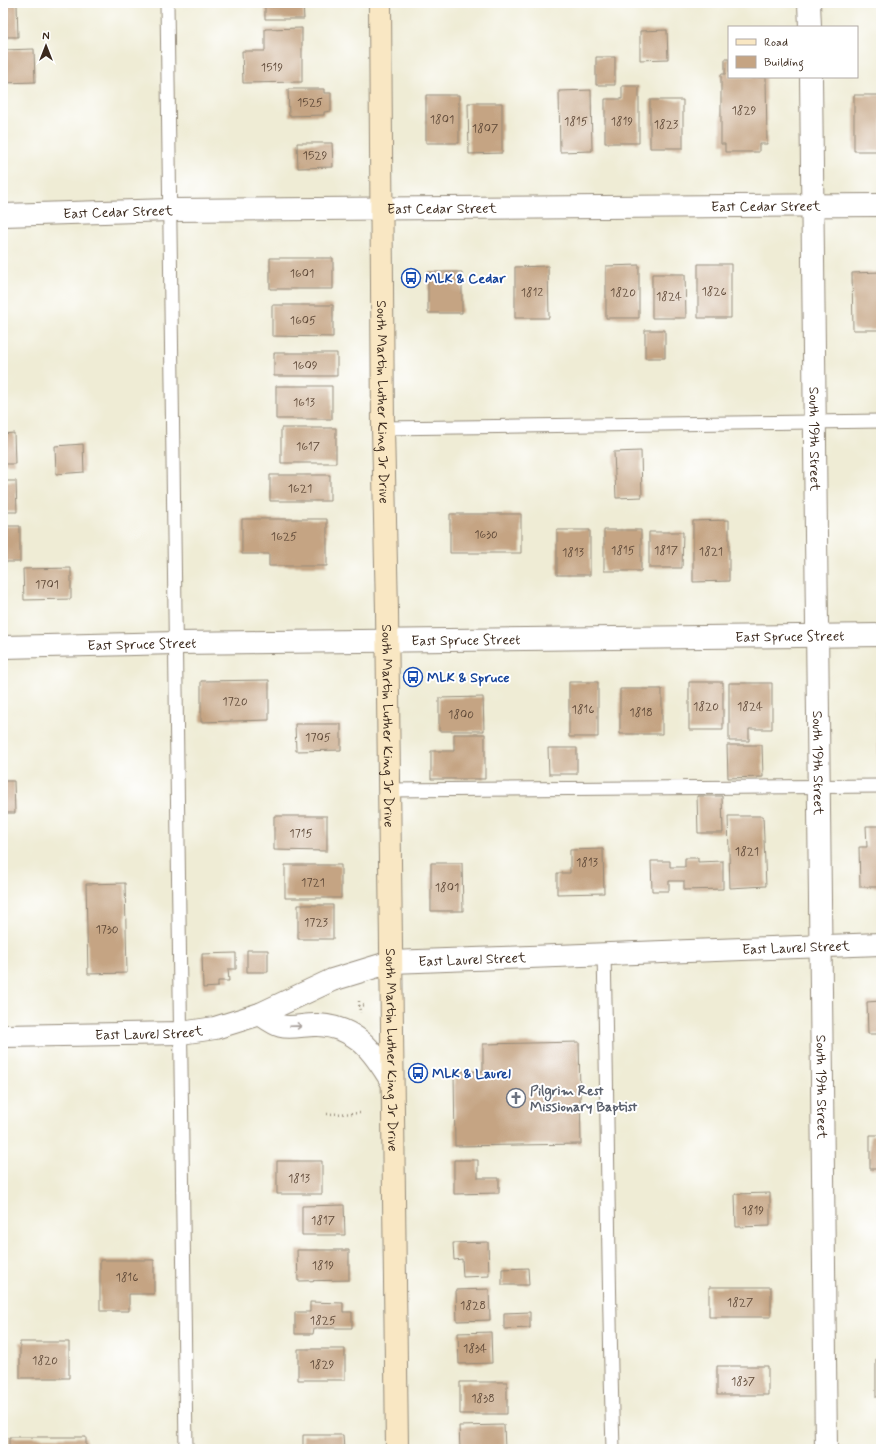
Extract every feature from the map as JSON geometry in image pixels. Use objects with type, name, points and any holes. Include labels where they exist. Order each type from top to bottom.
[{"type":"street","name":"South Martin Luther King Jr Drive","points":[[380,3],[383,428],[398,1449]]},
{"type":"street","points":[[809,3],[810,26]]},
{"type":"street","name":"South 19th Street","points":[[811,78],[814,205],[826,1449]]},
{"type":"street","name":"East Cedar Street","points":[[3,215],[170,210],[881,205]]},
{"type":"street","name":"East Spruce Street","points":[[3,647],[177,642],[387,642],[881,635]]},
{"type":"street","name":"East Laurel Street","points":[[3,1036],[180,1033],[215,1028],[260,1014],[332,980],[391,962],[881,944]]},
{"type":"street","points":[[260,1014],[282,1026],[318,1025],[335,1028],[355,1037],[371,1050],[392,1082]]},
{"type":"lane","points":[[167,3],[177,642],[180,1033],[186,1449]]},
{"type":"lane","points":[[383,428],[881,421]]},
{"type":"lane","points":[[389,790],[881,786]]},
{"type":"lane","points":[[604,955],[608,1125],[608,1264],[612,1449]]},
{"type":"path","points":[[359,1006],[366,1005]]},
{"type":"path","points":[[327,1114],[363,1113]]},
{"type":"building","points":[[265,3],[303,3],[304,19],[265,19]]},
{"type":"building","points":[[3,4],[17,4],[18,37],[3,37]]},
{"type":"building","points":[[302,28],[302,82],[243,83],[242,51],[265,51],[265,29]]},
{"type":"building","points":[[667,30],[668,59],[640,60],[640,31]]},
{"type":"building","points":[[34,49],[35,82],[3,83],[3,50]]},
{"type":"building","points":[[596,57],[615,57],[615,85],[596,85]]},
{"type":"building","points":[[725,59],[728,59],[728,78],[766,78],[767,144],[759,144],[759,152],[725,152],[725,144],[721,144],[721,74],[725,74]]},
{"type":"building","points":[[622,86],[639,86],[639,143],[605,143],[605,99],[622,99]]},
{"type":"building","points":[[288,89],[324,89],[324,93],[331,93],[331,111],[324,112],[324,115],[289,116]]},
{"type":"building","points":[[591,90],[592,151],[560,152],[559,91]]},
{"type":"building","points":[[426,95],[459,95],[459,143],[426,143]]},
{"type":"building","points":[[854,95],[881,95],[881,151],[854,151]]},
{"type":"building","points":[[650,100],[683,100],[683,148],[650,148]]},
{"type":"building","points":[[468,103],[502,103],[502,153],[469,154]]},
{"type":"building","points":[[297,143],[332,143],[333,167],[298,168]]},
{"type":"building","points":[[270,258],[333,258],[333,289],[270,289]]},
{"type":"building","points":[[698,264],[731,264],[731,318],[698,318]]},
{"type":"building","points":[[639,265],[639,318],[606,318],[606,266]]},
{"type":"building","points":[[548,266],[549,318],[515,318],[515,267]]},
{"type":"building","points":[[428,272],[462,272],[462,313],[428,313]]},
{"type":"building","points":[[881,272],[881,330],[853,330],[852,273]]},
{"type":"building","points":[[652,274],[685,274],[686,318],[652,318]]},
{"type":"building","points":[[272,305],[333,305],[333,337],[272,336]]},
{"type":"building","points":[[645,330],[665,330],[665,358],[645,358]]},
{"type":"building","points":[[274,353],[337,353],[337,376],[274,376]]},
{"type":"building","points":[[276,386],[332,386],[332,419],[276,419]]},
{"type":"building","points":[[281,428],[336,428],[336,463],[281,463]]},
{"type":"building","points":[[14,433],[15,464],[3,464],[3,434]]},
{"type":"building","points":[[83,444],[84,472],[56,474],[55,446]]},
{"type":"building","points":[[641,451],[642,497],[616,498],[614,452]]},
{"type":"building","points":[[270,475],[330,475],[330,501],[270,501]]},
{"type":"building","points":[[3,481],[16,481],[17,512],[3,512]]},
{"type":"building","points":[[450,514],[521,514],[521,553],[450,553]]},
{"type":"building","points":[[242,519],[327,519],[327,566],[269,566],[269,554],[242,554]]},
{"type":"building","points":[[729,520],[729,581],[693,582],[693,521]]},
{"type":"building","points":[[3,526],[20,526],[20,562],[3,562]]},
{"type":"building","points":[[557,530],[590,530],[590,575],[557,575]]},
{"type":"building","points":[[604,530],[641,530],[641,571],[604,571]]},
{"type":"building","points":[[649,532],[683,532],[682,568],[649,568]]},
{"type":"building","points":[[71,568],[71,599],[24,600],[23,569]]},
{"type":"building","points":[[269,680],[269,720],[201,722],[201,681]]},
{"type":"building","points":[[569,682],[598,682],[598,737],[569,737]]},
{"type":"building","points":[[689,682],[723,682],[723,730],[689,730]]},
{"type":"building","points":[[729,683],[772,683],[772,729],[749,729],[749,741],[729,741]]},
{"type":"building","points":[[620,689],[662,689],[662,734],[620,734]]},
{"type":"building","points":[[877,689],[881,689],[881,761],[878,761]]},
{"type":"building","points":[[483,697],[484,731],[439,731],[439,698]]},
{"type":"building","points":[[295,724],[341,724],[341,750],[296,751]]},
{"type":"building","points":[[454,734],[485,734],[485,779],[431,779],[431,751],[454,751]]},
{"type":"building","points":[[727,745],[762,745],[763,777],[728,778]]},
{"type":"building","points":[[548,748],[577,748],[577,774],[549,774]]},
{"type":"building","points":[[3,781],[14,781],[15,813],[3,813]]},
{"type":"building","points":[[697,796],[722,796],[723,833],[698,833]]},
{"type":"building","points":[[274,816],[327,816],[327,851],[274,850]]},
{"type":"building","points":[[728,816],[763,816],[766,886],[730,888]]},
{"type":"building","points":[[866,826],[881,826],[881,887],[860,887],[859,847],[867,847]]},
{"type":"building","points":[[603,849],[604,893],[557,894],[557,873],[570,873],[570,850]]},
{"type":"building","points":[[685,858],[698,858],[698,862],[723,861],[723,889],[684,890],[684,881],[669,881],[669,891],[652,891],[651,861],[670,861],[670,867],[685,867]]},
{"type":"building","points":[[431,863],[462,863],[463,911],[431,911]]},
{"type":"building","points":[[285,865],[341,865],[341,898],[285,898]]},
{"type":"building","points":[[125,883],[127,973],[88,974],[86,884]]},
{"type":"building","points":[[298,905],[333,905],[333,939],[298,939]]},
{"type":"building","points":[[247,950],[268,950],[268,972],[247,972]]},
{"type":"building","points":[[236,953],[236,969],[228,969],[229,981],[218,981],[218,987],[203,988],[202,954]]},
{"type":"building","points":[[881,1001],[881,1034],[868,1034],[867,1002]]},
{"type":"building","points":[[579,1042],[581,1144],[455,1146],[454,1072],[483,1071],[483,1044]]},
{"type":"building","points":[[870,1135],[881,1135],[881,1169],[870,1169]]},
{"type":"building","points":[[454,1160],[478,1160],[478,1178],[499,1178],[499,1193],[454,1194]]},
{"type":"building","points":[[277,1161],[322,1161],[322,1194],[277,1194]]},
{"type":"building","points":[[878,1184],[881,1184],[881,1215],[878,1215]]},
{"type":"building","points":[[770,1193],[770,1226],[736,1227],[735,1194]]},
{"type":"building","points":[[344,1205],[345,1235],[302,1235],[302,1206]]},
{"type":"building","points":[[488,1242],[489,1276],[463,1277],[462,1259],[454,1260],[453,1243]]},
{"type":"building","points":[[297,1250],[349,1250],[349,1280],[298,1281]]},
{"type":"building","points":[[100,1260],[154,1260],[154,1294],[129,1294],[129,1311],[100,1311]]},
{"type":"building","points":[[528,1268],[529,1285],[502,1285],[502,1269]]},
{"type":"building","points":[[709,1287],[771,1287],[771,1317],[709,1317]]},
{"type":"building","points":[[489,1289],[490,1320],[457,1321],[456,1290]]},
{"type":"building","points":[[310,1302],[343,1303],[343,1312],[352,1312],[352,1328],[314,1328],[313,1334],[295,1334],[295,1312],[310,1312]]},
{"type":"building","points":[[530,1312],[530,1328],[504,1329],[504,1313]]},
{"type":"building","points":[[491,1332],[492,1363],[459,1364],[458,1333]]},
{"type":"building","points":[[20,1342],[69,1342],[69,1378],[20,1378]]},
{"type":"building","points":[[298,1349],[345,1349],[345,1380],[298,1380]]},
{"type":"building","points":[[876,1359],[881,1359],[881,1397],[876,1397]]},
{"type":"building","points":[[717,1366],[768,1366],[768,1395],[717,1395]]},
{"type":"building","points":[[460,1382],[507,1382],[507,1414],[460,1414]]},
{"type":"building","points":[[504,1425],[505,1449],[460,1449],[459,1426]]},
{"type":"building","points":[[303,1435],[343,1435],[344,1449],[303,1449]]},
{"type":"building","points":[[9,1437],[86,1437],[86,1449],[9,1449]]},
{"type":"place","name":"MLK & Cedar","points":[[411,278]]},
{"type":"place","name":"MLK & Spruce","points":[[413,677]]},
{"type":"place","name":"MLK & Laurel","points":[[418,1073]]},
{"type":"place","name":"Pilgrim Rest Missionary Baptist","points":[[516,1098]]}]
